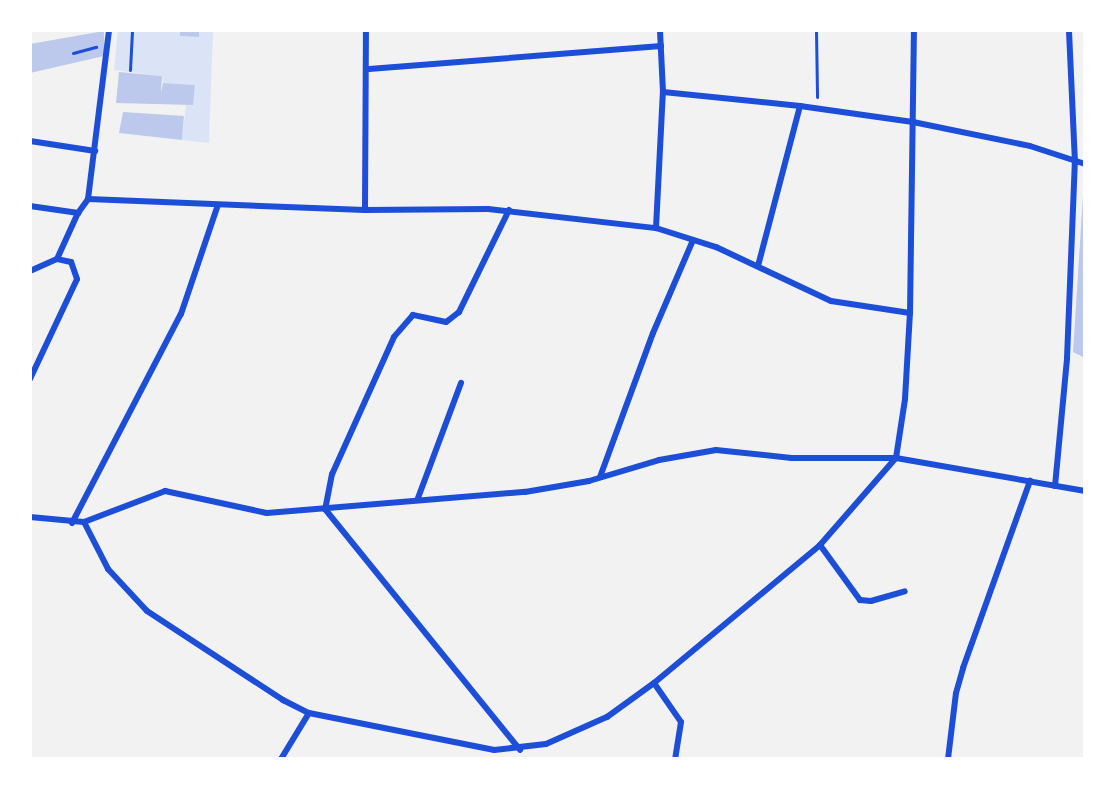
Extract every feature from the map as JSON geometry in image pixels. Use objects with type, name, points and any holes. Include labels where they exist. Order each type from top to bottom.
[{"type":"street","points":[[57,259],[78,213],[88,199],[110,44],[109,30]]},
{"type":"street","points":[[365,210],[369,69],[366,30]]},
{"type":"street","points":[[656,228],[663,92],[660,30]]},
{"type":"street","points":[[84,522],[108,569],[147,611],[256,683],[309,713],[465,745],[519,750],[580,731],[654,683],[820,545],[896,458],[905,399],[910,313],[914,30]]},
{"type":"street","points":[[1055,486],[1067,358],[1075,163],[1069,30]]},
{"type":"street","points":[[369,69],[661,46]]},
{"type":"street","points":[[663,92],[818,108],[913,122],[1030,146],[1075,163],[1085,164]]},
{"type":"street","points":[[758,266],[800,106]]},
{"type":"street","points":[[30,141],[95,151]]},
{"type":"street","points":[[88,199],[365,210],[509,210],[656,228],[758,266],[831,301],[910,313]]},
{"type":"street","points":[[72,523],[181,314],[218,205]]},
{"type":"street","points":[[30,206],[78,213]]},
{"type":"street","points":[[325,509],[332,474],[393,337],[413,315],[446,322],[459,312],[509,210]]},
{"type":"street","points":[[600,477],[653,333],[693,240]]},
{"type":"street","points":[[30,271],[57,259],[71,262],[76,279],[30,379]]},
{"type":"street","points":[[418,498],[461,383]]},
{"type":"street","points":[[30,517],[72,523],[84,522],[165,490],[198,495],[253,511],[325,509],[418,498],[551,489],[659,460],[716,450],[792,458],[896,458],[1085,490]]},
{"type":"street","points":[[948,759],[956,693],[963,668],[1030,481]]},
{"type":"street","points":[[325,509],[519,750]]},
{"type":"street","points":[[820,545],[860,600],[871,602],[905,591]]},
{"type":"street","points":[[654,683],[681,722],[675,759]]},
{"type":"street","points":[[281,759],[309,713]]},
{"type":"path","points":[[130,70],[132,30]]},
{"type":"path","points":[[816,30],[818,108]]},
{"type":"path","points":[[73,53],[110,44]]},
{"type":"shaded area","points":[[118,30],[180,30],[180,36],[198,37],[199,30],[213,30],[209,143],[182,140],[186,105],[193,104],[195,85],[163,83],[162,76],[114,70]]},
{"type":"building","points":[[180,30],[199,30],[199,37],[180,36]]},
{"type":"building","points":[[104,31],[104,56],[30,73],[30,44]]},
{"type":"building","points":[[119,72],[162,76],[161,93],[163,83],[195,85],[193,105],[116,103]]},
{"type":"building","points":[[123,112],[184,116],[182,140],[119,133]]},
{"type":"building","points":[[1083,196],[1085,196],[1085,358],[1073,352]]}]
